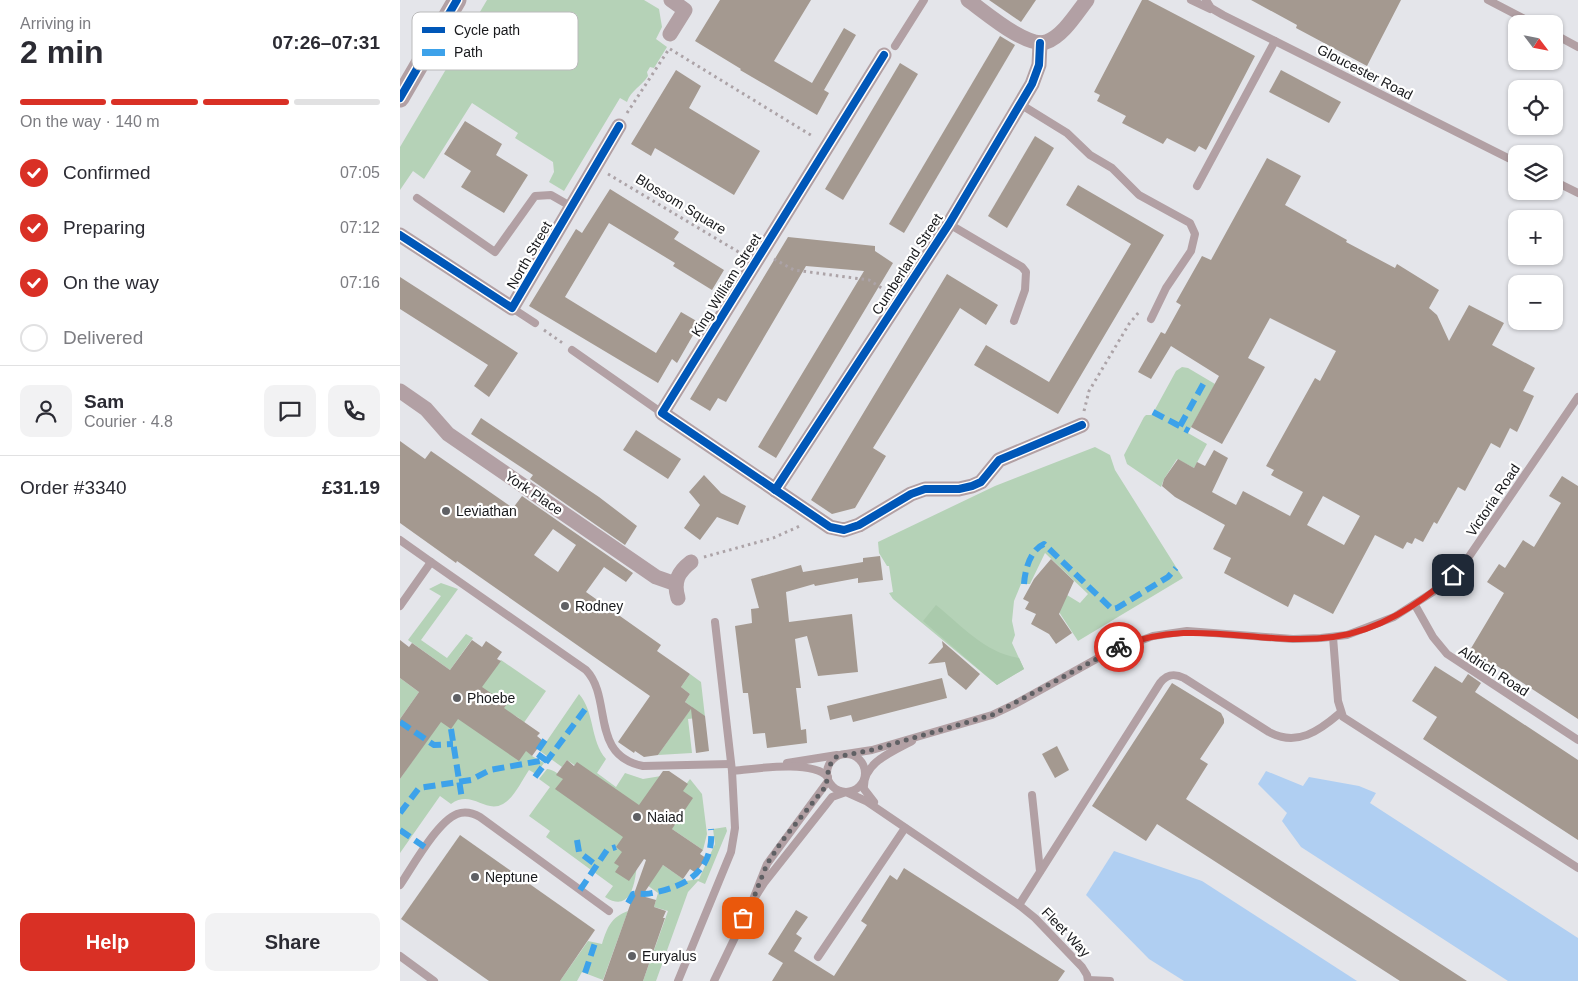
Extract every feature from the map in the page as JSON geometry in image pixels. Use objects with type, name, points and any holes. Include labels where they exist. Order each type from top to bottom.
[{"type":"street","points":[[450,12],[457,0]]},
{"type":"street","points":[[670,41],[686,10],[671,0]]},
{"type":"street","points":[[968,0],[1021,37],[1040,43],[1058,33],[1087,0]]},
{"type":"street","name":"Cumberland Street","points":[[775,490],[949,224],[1038,71],[1040,43]]},
{"type":"street","name":"King William Street","points":[[662,413],[889,50]]},
{"type":"street","points":[[400,98],[416,70]]},
{"type":"street","name":"North Street","points":[[400,236],[512,308],[619,126]]},
{"type":"street","name":"York Place","points":[[400,390],[426,409],[442,429],[452,437],[677,591],[680,572],[691,562]]},
{"type":"street","points":[[662,413],[816,518],[830,527],[844,530],[874,518],[925,488],[966,488],[981,482],[999,460],[1082,424]]},
{"type":"lane","points":[[889,50],[924,0]]},
{"type":"lane","points":[[1191,0],[1217,12]]},
{"type":"lane","name":"Gloucester Road","points":[[1206,0],[1209,7],[1217,12],[1508,158]]},
{"type":"lane","points":[[1488,0],[1517,15]]},
{"type":"lane","points":[[1563,39],[1578,47]]},
{"type":"lane","points":[[1197,186],[1275,41]]},
{"type":"lane","points":[[1020,104],[1067,133],[1086,151],[1106,164],[1139,194],[1190,223],[1195,234],[1191,251],[1166,288],[1151,319]]},
{"type":"lane","points":[[1563,186],[1578,193]]},
{"type":"lane","points":[[417,198],[495,252],[535,196],[551,195],[572,207]]},
{"type":"lane","points":[[949,224],[1022,267],[1026,272],[1025,290],[1014,321]]},
{"type":"lane","points":[[512,308],[534,323]]},
{"type":"lane","points":[[572,350],[662,413]]},
{"type":"lane","name":"Victoria Road","points":[[927,734],[1006,710],[1109,652],[1153,636],[1187,631],[1293,639],[1333,637],[1370,627],[1415,605],[1448,580],[1471,554],[1578,397]]},
{"type":"lane","points":[[400,540],[586,670],[595,686],[611,745],[629,761],[642,766],[798,767],[821,772],[828,777],[833,787],[862,798],[895,821]]},
{"type":"lane","points":[[400,606],[431,562]]},
{"type":"lane","name":"Aldrich Road","points":[[1415,605],[1434,637],[1447,654],[1578,740]]},
{"type":"lane","points":[[678,981],[733,847],[735,828],[732,767],[715,622]]},
{"type":"lane","points":[[1333,637],[1340,713],[1350,722],[1578,868]]},
{"type":"lane","points":[[1019,905],[1164,678],[1172,674],[1181,676],[1269,732],[1284,738],[1300,738],[1313,734],[1340,713]]},
{"type":"lane","points":[[770,767],[866,751],[927,734]]},
{"type":"lane","points":[[752,902],[764,883],[832,797],[859,788],[874,763],[927,734]]},
{"type":"lane","points":[[714,981],[752,902],[767,864],[782,841],[825,788],[830,763],[844,754],[854,755],[862,762],[865,769],[864,786],[866,793],[895,821]]},
{"type":"lane","points":[[1032,795],[1040,872]]},
{"type":"lane","points":[[400,885],[443,824],[458,813],[468,812],[483,819],[609,911]]},
{"type":"lane","name":"Fleet Way","points":[[895,821],[1019,905],[1035,918],[1082,967],[1088,980]]},
{"type":"lane","points":[[818,957],[905,828]]},
{"type":"lane","points":[[400,956],[434,981]]},
{"type":"lane","points":[[1088,980],[1110,981]]},
{"type":"path","points":[[619,126],[670,41],[828,145]]},
{"type":"path","points":[[1082,424],[1090,391],[1129,324],[1141,310],[1151,319]]},
{"type":"path","points":[[534,323],[572,350]]},
{"type":"path","points":[[691,562],[709,554],[773,538],[816,518]]},
{"type":"green space","points":[[487,0],[644,0],[659,9],[662,27],[656,39],[667,47],[654,68],[650,67],[647,72],[648,76],[631,94],[627,102],[620,98],[564,191],[549,182],[554,172],[553,162],[515,138],[518,133],[472,103],[424,179],[413,171],[400,190],[400,147],[446,70],[578,70],[578,12],[480,12]]},
{"type":"green space","points":[[1182,367],[1188,368],[1215,384],[1188,433],[1207,444],[1194,468],[1177,459],[1161,487],[1127,464],[1124,455],[1144,417],[1152,415],[1176,371]]},
{"type":"green space","points":[[1095,447],[1110,455],[1115,470],[1183,578],[1078,641],[1059,612],[1067,595],[1080,603],[1088,594],[1045,553],[1030,584],[1021,584],[1014,601],[1012,621],[1015,635],[1012,643],[1024,669],[997,685],[893,599],[889,593],[893,592],[889,566],[887,566],[879,553],[878,542],[995,486]]},
{"type":"green space","points":[[441,583],[458,589],[421,640],[447,658],[466,634],[473,638],[450,670],[408,640],[441,596],[429,589]]},
{"type":"green space","points":[[936,605],[984,644],[1007,655],[1019,658],[1024,669],[997,685],[923,621]]},
{"type":"green space","points":[[501,660],[546,691],[523,724],[519,718],[475,693]]},
{"type":"green space","points":[[690,674],[701,682],[705,717],[688,719],[692,753],[658,755],[692,707],[685,702],[690,694],[681,687]]},
{"type":"green space","points":[[400,678],[419,692],[400,719]]},
{"type":"green space","points":[[579,694],[588,709],[597,744],[606,759],[597,773],[616,787],[625,773],[643,779],[661,776],[639,809],[567,760],[562,767],[540,751]]},
{"type":"green space","points":[[448,710],[502,728],[532,756],[544,763],[536,774],[529,770],[511,798],[503,804],[490,806],[465,799],[451,804],[440,796],[400,853],[400,779]]},
{"type":"green space","points":[[547,769],[554,771],[578,788],[638,841],[634,884],[630,894],[624,900],[616,902],[605,897],[613,886],[546,837],[550,831],[529,816],[550,787],[539,779]]},
{"type":"green space","points":[[690,779],[702,794],[707,834],[703,850],[672,829],[681,791]]},
{"type":"green space","points":[[726,827],[727,831],[705,884],[698,881],[688,892],[656,981],[643,981],[668,911],[654,907],[658,893],[647,885],[663,865],[686,881],[699,879],[715,844],[713,829]]},
{"type":"green space","points":[[628,911],[603,980],[582,972],[577,981],[560,981],[588,941],[602,944],[610,924],[617,916]]},
{"type":"water","points":[[1266,771],[1303,786],[1309,777],[1359,786],[1376,793],[1370,803],[1578,938],[1578,981],[1508,981],[1301,847],[1282,821],[1287,813],[1258,784]]},
{"type":"water","points":[[1114,851],[1202,881],[1357,981],[1184,981],[1149,959],[1086,895]]},
{"type":"building","points":[[720,0],[811,0],[774,61],[812,83],[844,28],[856,35],[824,90],[829,93],[817,115],[695,41]]},
{"type":"building","points":[[989,0],[1036,0],[1021,22]]},
{"type":"building","points":[[1142,0],[1148,0],[1255,56],[1206,150],[1199,146],[1195,152],[1167,138],[1163,144],[1122,123],[1126,116],[1097,101],[1100,95],[1094,92]]},
{"type":"building","points":[[1251,0],[1401,0],[1367,66],[1296,28],[1297,25]]},
{"type":"building","points":[[1000,36],[1015,45],[904,233],[889,224]]},
{"type":"building","points":[[900,63],[918,74],[843,200],[825,189]]},
{"type":"building","points":[[676,70],[701,86],[689,108],[760,151],[734,195],[655,148],[651,156],[631,144]]},
{"type":"building","points":[[1281,70],[1341,102],[1329,123],[1269,92]]},
{"type":"building","points":[[465,121],[502,144],[496,155],[528,175],[504,213],[461,187],[471,171],[444,154]]},
{"type":"building","points":[[1035,136],[1054,148],[1007,228],[988,216]]},
{"type":"building","points":[[1267,158],[1301,176],[1285,205],[1347,240],[1346,242],[1395,268],[1397,264],[1439,290],[1429,308],[1437,315],[1449,341],[1469,305],[1504,323],[1492,345],[1535,368],[1523,391],[1534,396],[1517,432],[1510,428],[1500,448],[1491,443],[1465,491],[1458,487],[1437,524],[1434,522],[1423,542],[1415,538],[1412,544],[1407,542],[1403,549],[1375,535],[1333,614],[1294,594],[1288,607],[1224,573],[1231,558],[1213,549],[1225,525],[1175,497],[1162,486],[1164,479],[1178,459],[1194,468],[1197,462],[1205,466],[1214,450],[1228,458],[1212,492],[1236,505],[1243,491],[1290,516],[1303,492],[1271,475],[1274,470],[1266,466],[1315,378],[1320,381],[1336,351],[1270,318],[1248,358],[1265,367],[1222,444],[1191,427],[1219,376],[1171,346],[1151,379],[1138,372],[1161,332],[1165,334],[1181,305],[1176,302],[1202,256],[1211,260]],"holes":[[[1323,496],[1360,516],[1344,545],[1307,525]]]},
{"type":"building","points":[[1078,185],[1164,235],[1058,414],[974,365],[986,345],[1049,382],[1131,244],[1066,205]]},
{"type":"building","points":[[610,189],[679,232],[674,239],[724,270],[712,290],[673,266],[675,263],[609,223],[565,297],[656,353],[681,312],[700,323],[677,363],[672,359],[658,383],[529,306],[576,229],[582,233]]},
{"type":"building","points":[[788,237],[875,246],[875,251],[893,263],[776,458],[758,447],[864,271],[806,266],[726,402],[718,398],[710,411],[690,399]]},
{"type":"building","points":[[947,274],[998,305],[986,325],[960,308],[873,448],[886,456],[855,508],[832,514],[811,500]]},
{"type":"building","points":[[400,277],[518,353],[489,397],[474,386],[488,365],[400,309]]},
{"type":"building","points":[[481,418],[599,497],[637,526],[625,545],[530,479],[533,475],[471,434]]},
{"type":"building","points":[[636,430],[681,459],[668,479],[623,450]]},
{"type":"building","points":[[400,441],[425,459],[431,451],[513,508],[522,496],[633,573],[626,582],[604,567],[586,592],[661,645],[657,651],[690,674],[681,687],[690,694],[685,702],[705,716],[709,751],[696,753],[691,709],[658,755],[644,757],[635,751],[634,753],[618,742],[650,696],[400,523]],"holes":[[[553,529],[576,545],[558,572],[534,555]]]},
{"type":"building","points":[[704,475],[721,493],[746,506],[738,525],[717,517],[700,540],[684,528],[700,505],[689,492]]},
{"type":"building","points":[[1562,476],[1578,486],[1578,719],[1494,664],[1487,674],[1474,665],[1480,656],[1470,650],[1504,593],[1487,582],[1499,564],[1505,568],[1523,540],[1534,547],[1561,503],[1549,496]]},
{"type":"building","points":[[880,556],[883,580],[858,583],[858,578],[815,586],[814,584],[786,592],[789,622],[852,614],[858,672],[818,676],[807,636],[795,639],[801,688],[796,688],[801,730],[806,729],[807,743],[767,748],[765,733],[753,734],[748,693],[743,693],[735,626],[752,623],[751,609],[759,608],[751,579],[801,565],[803,572],[863,562],[863,558]]},
{"type":"building","points":[[1051,559],[1074,581],[1059,614],[1072,633],[1056,644],[1049,634],[1031,624],[1036,614],[1025,609],[1029,602],[1023,599],[1034,579]]},
{"type":"building","name":"Phoebe","points":[[400,640],[409,647],[412,643],[450,670],[472,640],[482,647],[486,641],[502,652],[497,659],[501,661],[482,687],[507,704],[504,708],[540,733],[537,736],[543,741],[532,756],[526,751],[519,761],[458,719],[451,729],[441,722],[400,779],[400,719],[419,692],[400,678]]},
{"type":"building","points":[[942,641],[980,674],[966,690],[948,675],[945,662],[928,664],[943,647]]},
{"type":"building","points":[[1435,666],[1462,683],[1468,674],[1481,683],[1475,692],[1578,760],[1578,840],[1423,739],[1437,717],[1412,701]]},
{"type":"building","points":[[942,678],[947,698],[853,722],[851,715],[830,720],[827,706]]},
{"type":"building","points":[[1172,683],[1221,713],[1224,719],[1224,723],[1200,759],[1208,764],[1186,799],[1467,981],[1400,981],[1157,824],[1146,841],[1092,806]]},
{"type":"building","points":[[1057,746],[1069,770],[1055,778],[1042,754]]},
{"type":"building","name":"Naiad","points":[[567,760],[574,766],[577,762],[639,805],[663,771],[669,771],[688,784],[683,791],[693,798],[672,829],[703,850],[700,854],[706,858],[696,873],[690,869],[683,879],[663,865],[642,896],[656,900],[654,907],[666,911],[643,981],[603,981],[646,860],[644,859],[629,881],[615,872],[619,866],[614,863],[622,852],[616,847],[623,837],[555,789],[563,779],[556,775]]},
{"type":"building","name":"Neptune","points":[[460,835],[595,930],[560,981],[489,981],[401,919]]},
{"type":"building","points":[[904,868],[1065,971],[1058,981],[772,981],[783,963],[768,954],[796,910],[808,917],[796,934],[802,938],[794,951],[834,976],[867,925],[861,921],[890,875],[897,880]]},
{"type":"marked path","points":[[1180,426],[1206,379]]},
{"type":"marked path","points":[[1153,412],[1189,431]]},
{"type":"marked path","points":[[1024,584],[1027,567],[1032,556],[1044,544],[1112,609],[1117,608],[1168,577],[1176,568]]},
{"type":"marked path","points":[[535,777],[586,708]]},
{"type":"marked path","points":[[400,722],[434,745],[453,744]]},
{"type":"marked path","points":[[451,729],[462,799]]},
{"type":"marked path","points":[[545,740],[536,753],[547,761]]},
{"type":"marked path","points":[[400,813],[419,788],[471,780],[490,770],[545,760]]},
{"type":"marked path","points":[[628,903],[633,894],[650,894],[665,890],[688,880],[696,873],[708,855],[711,843],[711,829]]},
{"type":"marked path","points":[[400,830],[426,848]]},
{"type":"marked path","points":[[577,840],[579,852],[596,865]]},
{"type":"marked path","points":[[580,890],[607,850],[616,847]]},
{"type":"marked path","points":[[585,973],[596,940]]},
{"type":"cycle path","points":[[450,12],[457,0]]},
{"type":"cycle path","points":[[775,490],[949,224],[1032,84],[1039,65],[1040,43]]},
{"type":"cycle path","points":[[884,55],[662,413],[830,527],[844,530],[859,525],[911,494],[925,489],[959,489],[972,486],[981,482],[999,460],[1082,425]]},
{"type":"cycle path","points":[[400,98],[416,70]]},
{"type":"cycle path","points":[[400,235],[512,308],[619,126]]},
{"type":"way so far","points":[[743,918],[752,902],[767,864],[782,841],[823,791],[828,782],[827,773],[830,763],[836,757],[842,754],[872,750],[1006,710],[1073,670],[1119,647]]},
{"type":"place","name":"Leviathan","points":[[446,511]]},
{"type":"place","name":"Rodney","points":[[565,606]]},
{"type":"place","name":"Phoebe","points":[[457,698]]},
{"type":"place","name":"Naiad","points":[[637,817]]},
{"type":"place","name":"Neptune","points":[[475,877]]},
{"type":"place","name":"Euryalus","points":[[632,956]]},
{"type":"route","points":[[1119,647],[1153,636],[1178,632],[1293,639],[1347,635],[1383,622],[1402,612],[1421,601],[1453,575]]}]
